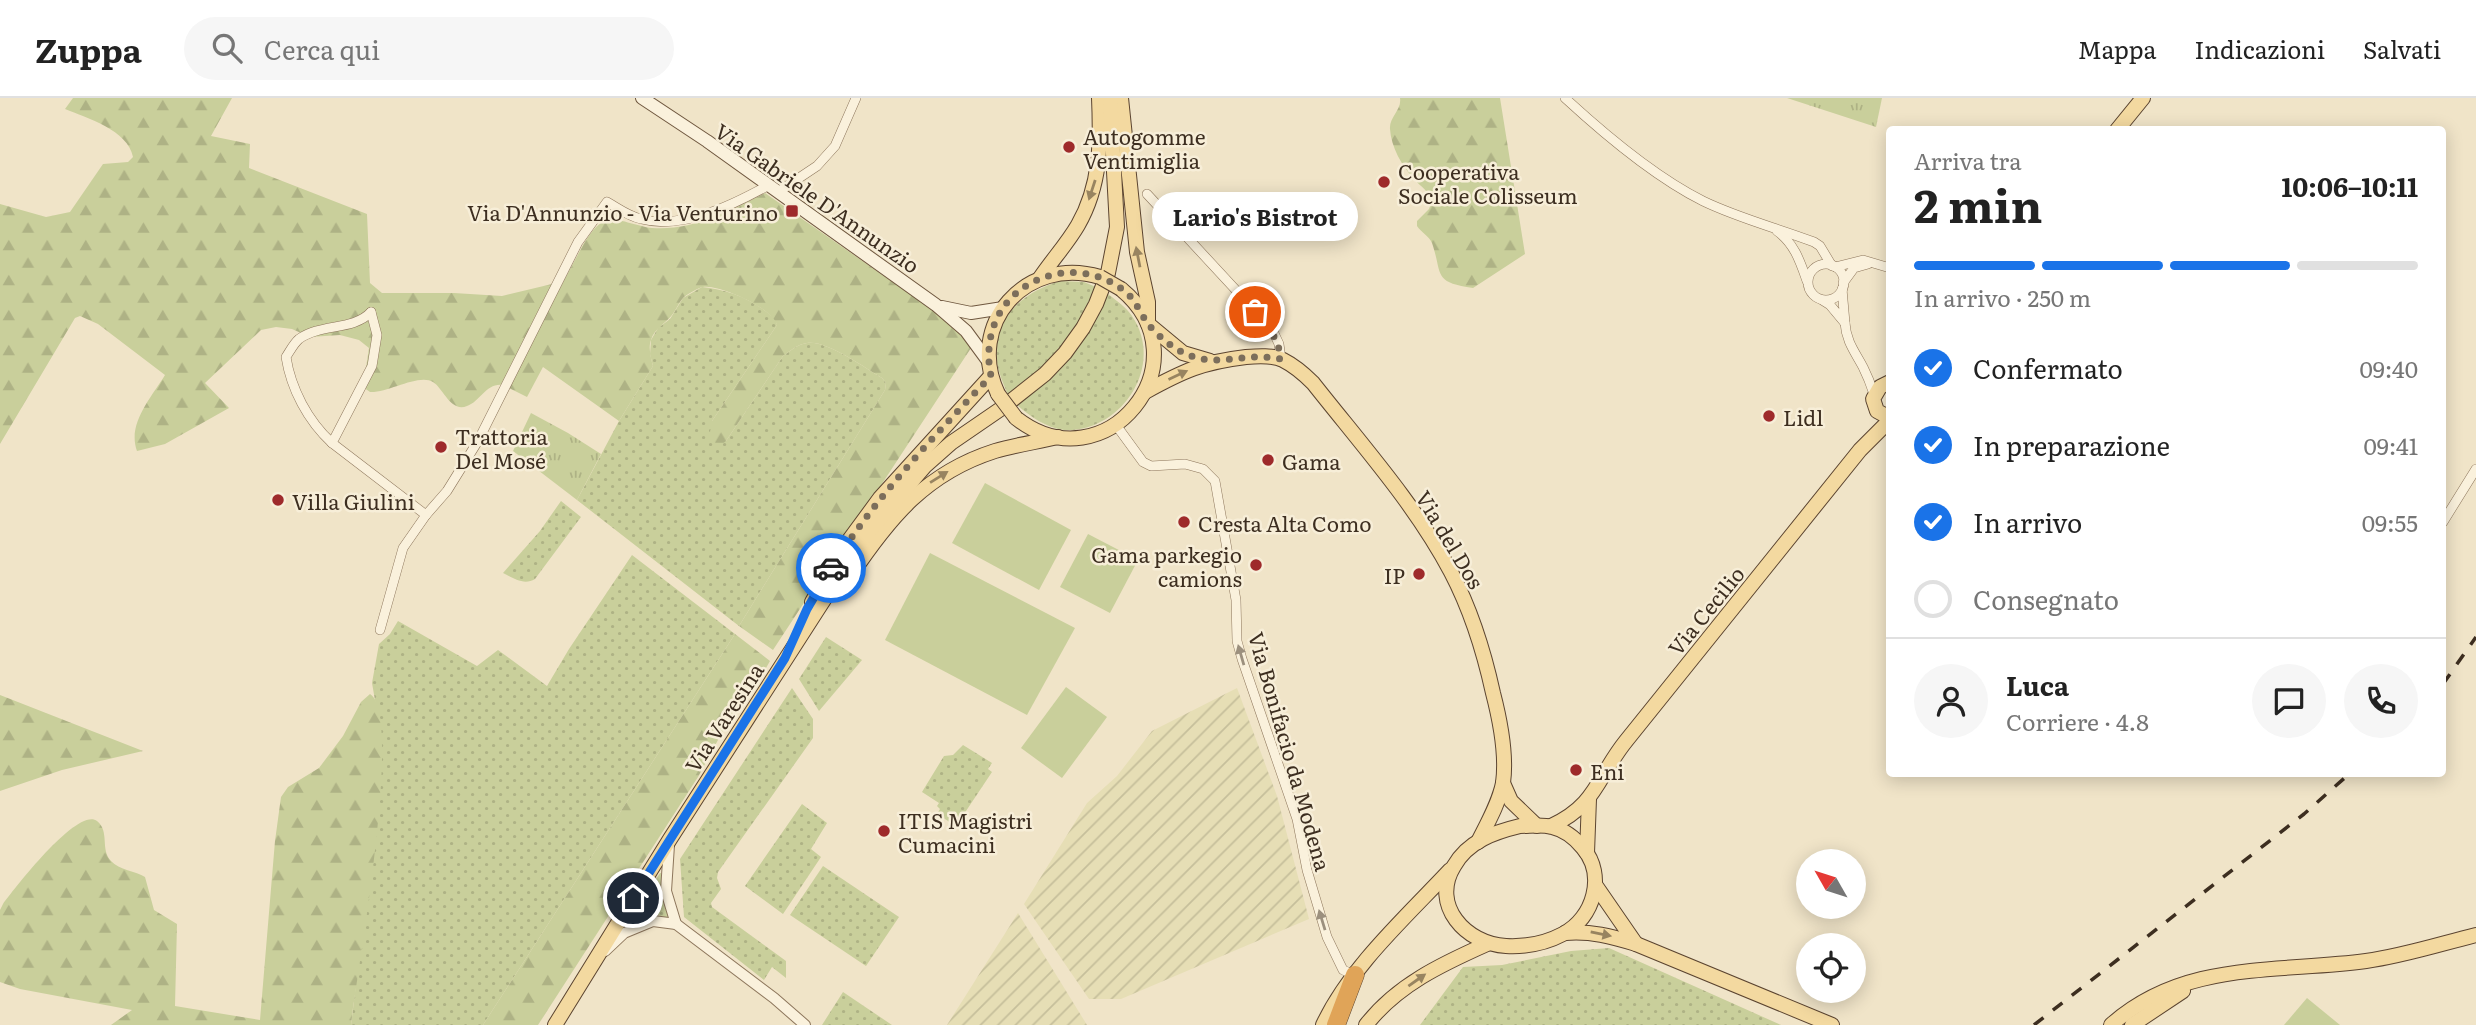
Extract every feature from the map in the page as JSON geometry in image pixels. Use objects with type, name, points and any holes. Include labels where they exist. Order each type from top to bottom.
[{"type":"highway","points":[[1336,1025],[1355,975]]},
{"type":"main road","name":"Via Gabriele D'Annunzio","points":[[642,98],[685,125],[936,304],[966,331],[990,368]]},
{"type":"main road","points":[[1040,278],[1077,226],[1095,182],[1101,136],[1098,98]]},
{"type":"main road","name":"Via Varesina","points":[[555,1025],[670,839],[864,536],[925,466],[951,443],[1045,374],[1065,353],[1097,304],[1108,273],[1117,227],[1110,98]]},
{"type":"main road","points":[[785,658],[827,610],[890,521],[922,488],[978,456],[1058,437],[1090,436],[1115,425],[1132,411],[1145,392],[1154,363],[1153,345],[1148,324],[1148,302],[1137,252],[1121,98]]},
{"type":"main road","points":[[2120,126],[2143,98]]},
{"type":"main road","points":[[1058,437],[1035,430],[1016,418],[998,394],[990,368],[990,337],[1003,308],[1019,291],[1040,278],[1066,272],[1100,277],[1121,289],[1136,303],[1148,324],[1183,352],[1212,361]]},
{"type":"main road","name":"Via Gabriele D'Annunzio","points":[[936,304],[957,312],[971,313],[1003,308]]},
{"type":"main road","points":[[1145,392],[1212,361],[1257,356],[1281,359]]},
{"type":"main road","name":"Via del Dos","points":[[1281,359],[1314,383],[1409,505],[1463,597],[1489,675],[1502,739],[1503,783],[1478,842]]},
{"type":"main road","points":[[785,658],[807,609],[865,517],[990,368]]},
{"type":"main road","points":[[1886,384],[1880,387],[1875,401],[1880,415],[1886,417]]},
{"type":"main road","name":"Via Cecilio","points":[[1860,450],[1875,401]]},
{"type":"main road","name":"Via Cecilio","points":[[1323,1025],[1329,1011],[1355,975],[1478,842],[1502,830],[1520,826],[1544,826],[1571,816],[1589,799],[1623,745],[1860,450],[1886,423]]},
{"type":"main road","points":[[1503,783],[1511,802],[1544,826],[1570,835],[1587,852]]},
{"type":"main road","points":[[1589,799],[1587,852],[1596,886],[1636,944]]},
{"type":"main road","points":[[1453,866],[1446,891],[1446,901],[1452,916],[1462,928],[1487,944]]},
{"type":"main road","points":[[1565,933],[1585,912],[1596,886]]},
{"type":"main road","points":[[1366,1025],[1383,1006],[1423,975],[1448,961],[1487,944],[1534,944],[1565,933],[1603,933],[1636,944],[1832,1025]]},
{"type":"main road","points":[[2111,1025],[2148,999],[2173,987],[2220,974],[2368,961],[2476,935]]},
{"type":"main road","points":[[2132,1025],[2200,980]]},
{"type":"street","points":[[380,630],[403,548],[447,491],[478,441],[578,242],[607,202],[627,214],[645,220],[685,219],[718,211],[774,189],[817,166],[835,146],[856,98]]},
{"type":"street","points":[[1565,98],[1631,152],[1701,200],[1820,246],[1843,277],[1846,334],[1875,401]]},
{"type":"street","points":[[1147,194],[1272,329],[1279,344],[1281,359]]},
{"type":"street","points":[[1772,228],[1790,243],[1798,257],[1810,292],[1830,305],[1845,323]]},
{"type":"street","points":[[1808,283],[1809,275],[1817,267],[1833,267],[1863,260],[1886,267]]},
{"type":"street","points":[[1821,299],[1835,298],[1854,268],[1861,264],[1877,264]]},
{"type":"street","points":[[332,443],[372,366],[377,335],[371,312],[363,320],[315,330],[297,340],[286,357],[289,378],[304,408],[332,443],[426,515]]},
{"type":"street","points":[[1863,368],[1886,381]]},
{"type":"street","name":"Via Bonifacio da Modena","points":[[1115,425],[1138,456],[1151,466],[1185,464],[1203,469],[1215,481],[1236,600],[1237,641],[1242,659],[1297,819],[1307,870],[1327,937],[1342,970],[1355,975]]},
{"type":"street","points":[[2446,517],[2476,469]]},
{"type":"street","points":[[670,839],[666,891],[677,924]]},
{"type":"street","points":[[633,898],[653,921]]},
{"type":"street","points":[[598,958],[624,933],[653,921],[677,924],[805,1025]]},
{"type":"shaded area","points":[[1237,688],[1277,796],[1309,919],[1121,999],[1089,999],[1024,904],[1087,803],[1117,776],[1152,731]]},
{"type":"shaded area","points":[[1018,913],[1087,1025],[947,1025]]},
{"type":"green space","points":[[73,98],[232,98],[211,136],[250,144],[249,168],[367,214],[370,283],[382,293],[502,296],[552,284],[504,385],[493,386],[472,404],[461,407],[452,403],[437,385],[427,380],[412,381],[370,392],[363,387],[369,348],[359,340],[340,335],[310,337],[292,329],[276,327],[261,330],[205,383],[229,408],[165,444],[137,451],[135,431],[138,421],[165,375],[98,324],[80,316],[75,318],[0,444],[0,204],[46,217],[70,212],[103,164],[128,162],[133,157],[130,148],[115,132],[65,109]]},
{"type":"green space","points":[[1400,98],[1500,98],[1525,254],[1473,288],[1445,280],[1439,270],[1432,243],[1417,226],[1417,221],[1429,209],[1432,201],[1405,168],[1392,143],[1390,125]]},
{"type":"green space","points":[[1787,98],[1882,98],[1876,127]]},
{"type":"green space","points":[[765,193],[937,313],[971,348],[773,650],[739,626],[885,390],[886,383],[882,378],[825,346],[815,343],[800,345],[783,356],[726,441],[716,445],[710,432],[712,421],[777,325],[766,312],[745,299],[721,289],[703,287],[684,297],[655,333],[650,346],[653,366],[619,421],[543,367],[527,397],[507,387],[583,245],[601,223],[613,219],[652,228],[682,226],[711,218]]},
{"type":"green space","points":[[1061,281],[1084,282],[1096,287],[1080,319],[1060,347],[1008,395],[998,367],[996,348],[1004,321],[1022,300]]},
{"type":"green space","points":[[702,287],[732,293],[751,302],[776,320],[777,325],[712,421],[726,441],[783,356],[800,345],[815,343],[835,350],[886,383],[885,390],[739,626],[577,500],[619,421],[653,366],[651,340],[658,328],[670,319],[683,298]]},
{"type":"green space","points":[[1108,294],[1130,313],[1141,335],[1144,355],[1140,375],[1132,393],[1120,408],[1085,428],[1064,430],[1045,424],[1017,405],[1070,356],[1090,328]]},
{"type":"green space","points":[[531,413],[601,454],[577,500],[513,451]]},
{"type":"green space","points":[[985,483],[1071,530],[1039,590],[952,543]]},
{"type":"green space","points":[[561,501],[581,517],[535,579],[523,581],[503,573],[540,531]]},
{"type":"green space","points":[[1088,534],[1138,560],[1110,613],[1060,587]]},
{"type":"green space","points":[[930,553],[1075,628],[1027,715],[885,640]]},
{"type":"green space","points":[[632,555],[735,634],[483,1025],[351,1025],[381,779],[380,729],[372,683],[379,644],[390,634],[398,621],[477,666],[498,650],[547,686]]},
{"type":"green space","points":[[735,634],[770,661],[732,714],[698,777],[538,1025],[483,1025]]},
{"type":"green space","points":[[826,637],[862,660],[819,711],[799,679]]},
{"type":"green space","points":[[1066,687],[1107,717],[1062,778],[1021,748]]},
{"type":"green space","points":[[792,688],[813,719],[813,738],[718,872],[721,889],[711,903],[712,907],[786,961],[786,978],[772,967],[764,980],[684,917],[680,859]]},
{"type":"green space","points":[[370,694],[379,712],[382,748],[380,795],[351,1025],[111,1025],[132,1010],[20,989],[0,982],[0,910],[3,904],[62,837],[88,820],[97,821],[103,830],[106,852],[111,861],[145,877],[154,910],[177,924],[175,1006],[260,1020],[281,797],[288,787],[319,768],[343,736],[361,702]]},
{"type":"green space","points":[[0,695],[143,751],[62,770],[0,791]]},
{"type":"green space","points":[[963,745],[992,763],[988,769],[992,772],[956,826],[937,814],[939,803],[922,792],[944,756],[953,755]]},
{"type":"green space","points":[[802,804],[827,823],[811,849],[821,857],[783,914],[745,886]]},
{"type":"green space","points":[[823,866],[899,917],[866,966],[790,915]]},
{"type":"green space","points":[[660,873],[662,898],[671,920],[645,910],[640,904]]},
{"type":"green space","points":[[1609,948],[1781,1025],[1420,1025],[1463,967],[1502,965],[1571,951]]},
{"type":"green space","points":[[843,992],[892,1025],[822,1025]]},
{"type":"green space","points":[[2307,998],[2340,1025],[2284,1025]]},
{"type":"railway","points":[[2446,680],[2476,637]]},
{"type":"railway","points":[[2034,1025],[2304,814],[2346,777]]},
{"type":"way so far","points":[[831,568],[865,517],[895,479],[991,376],[988,353],[995,323],[1010,299],[1030,284],[1045,276],[1066,272],[1105,279],[1128,294],[1148,324],[1175,348],[1190,356],[1212,361],[1257,356],[1281,359],[1279,344],[1272,329],[1255,312]]},
{"type":"place","name":"Autogomme Ventimiglia","points":[[1069,147]]},
{"type":"place","name":"Cooperativa Sociale Colisseum","points":[[1384,182]]},
{"type":"place","name":"Via D'Annunzio - Via Venturino","points":[[792,211]]},
{"type":"place","name":"Lario's Bistrot","points":[[1255,312]]},
{"type":"place","name":"Lidl","points":[[1769,416]]},
{"type":"place","name":"Trattoria Del Mosé","points":[[441,447]]},
{"type":"place","name":"Gama","points":[[1268,460]]},
{"type":"place","name":"Villa Giulini","points":[[278,500]]},
{"type":"place","name":"Cresta Alta Como","points":[[1184,522]]},
{"type":"place","name":"Gama parkegio camions","points":[[1256,565]]},
{"type":"place","name":"IP","points":[[1419,574]]},
{"type":"place","name":"Eni","points":[[1576,770]]},
{"type":"place","name":"ITIS Magistri Cumacini","points":[[884,831]]},
{"type":"route","points":[[633,898],[785,658],[807,609],[831,568]]}]
